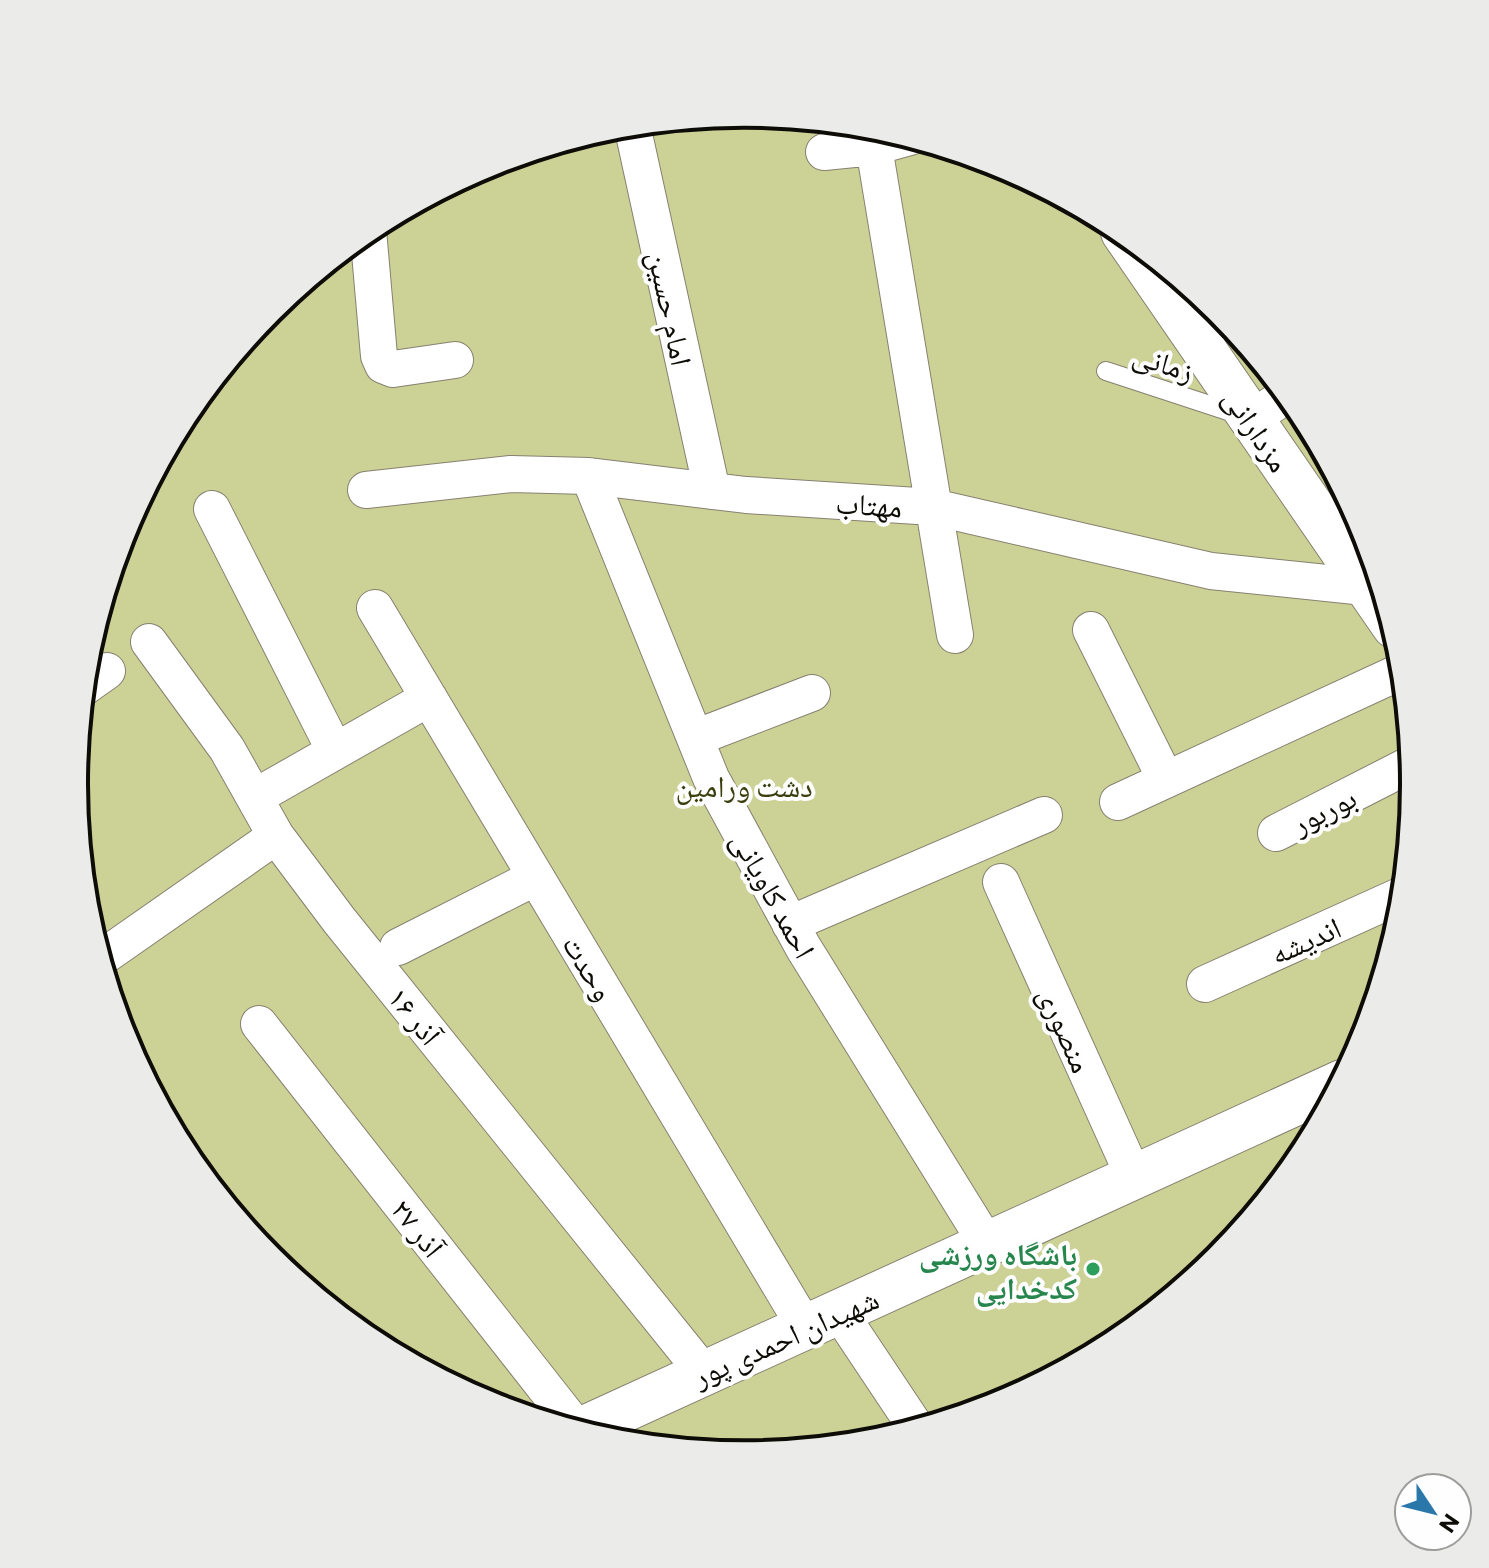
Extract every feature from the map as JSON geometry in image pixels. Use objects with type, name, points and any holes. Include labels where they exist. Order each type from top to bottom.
[{"type":"street","name":"امام حسین","points":[[635,137],[712,491]]},
{"type":"street","points":[[824,152],[887,143]]},
{"type":"street","points":[[874,147],[955,635]]},
{"type":"street","points":[[369,246],[379,356],[383,365],[393,369],[455,360]]},
{"type":"street","name":"مزدارانی","points":[[1174,287],[1211,328],[1251,419],[1367,575]]},
{"type":"street","points":[[1251,419],[1277,401]]},
{"type":"street","name":"مهتاب","points":[[366,490],[511,474],[589,476],[712,491],[933,507],[1211,571],[1369,582]]},
{"type":"street","name":"احمد کاویانی","points":[[589,476],[711,778],[790,924],[987,1244]]},
{"type":"street","points":[[212,509],[335,751]]},
{"type":"street","name":"وحدت","points":[[375,608],[536,877],[822,1319],[909,1419]]},
{"type":"street","points":[[1091,630],[1166,780]]},
{"type":"street","name":"۱۶ آذر","points":[[149,642],[227,749],[276,836],[339,920],[704,1373]]},
{"type":"street","points":[[1118,802],[1391,676]]},
{"type":"street","points":[[695,738],[812,693]]},
{"type":"street","points":[[255,797],[429,698]]},
{"type":"street","name":"بوربور","points":[[1276,833],[1401,769]]},
{"type":"street","points":[[790,924],[1044,815]]},
{"type":"street","points":[[110,952],[276,836]]},
{"type":"street","points":[[398,947],[536,877]]},
{"type":"street","name":"منصوری","points":[[1001,882],[1134,1177]]},
{"type":"street","name":"اندیشه","points":[[1205,984],[1390,900]]},
{"type":"street","name":"۲۷ آذر","points":[[259,1024],[567,1416]]},
{"type":"street","name":"شهیدان احمدی پور","points":[[596,1423],[1325,1090]]},
{"type":"lane","name":"زمانی","points":[[1106,371],[1251,419]]},
{"type":"green space","name":"دشت ورامین","points":[[702,129],[787,129],[830,133],[873,140],[956,162],[996,177],[1073,215],[1144,263],[1177,290],[1209,320],[1265,384],[1313,456],[1333,494],[1351,533],[1379,614],[1400,741],[1400,827],[1395,870],[1379,954],[1366,995],[1351,1035],[1313,1112],[1265,1184],[1238,1217],[1177,1278],[1144,1305],[1073,1353],[1035,1373],[956,1406],[914,1418],[873,1428],[787,1439],[702,1439],[659,1435],[616,1428],[533,1406],[493,1391],[416,1353],[345,1305],[312,1278],[280,1248],[224,1184],[176,1112],[156,1074],[138,1035],[110,954],[89,827],[89,741],[94,698],[110,614],[123,573],[138,533],[176,456],[224,384],[251,351],[312,290],[345,263],[416,215],[454,195],[533,162],[575,150],[616,140]]},
{"type":"place","name":"باشگاه ورزشی کدخدایی","points":[[1093,1269]]}]
